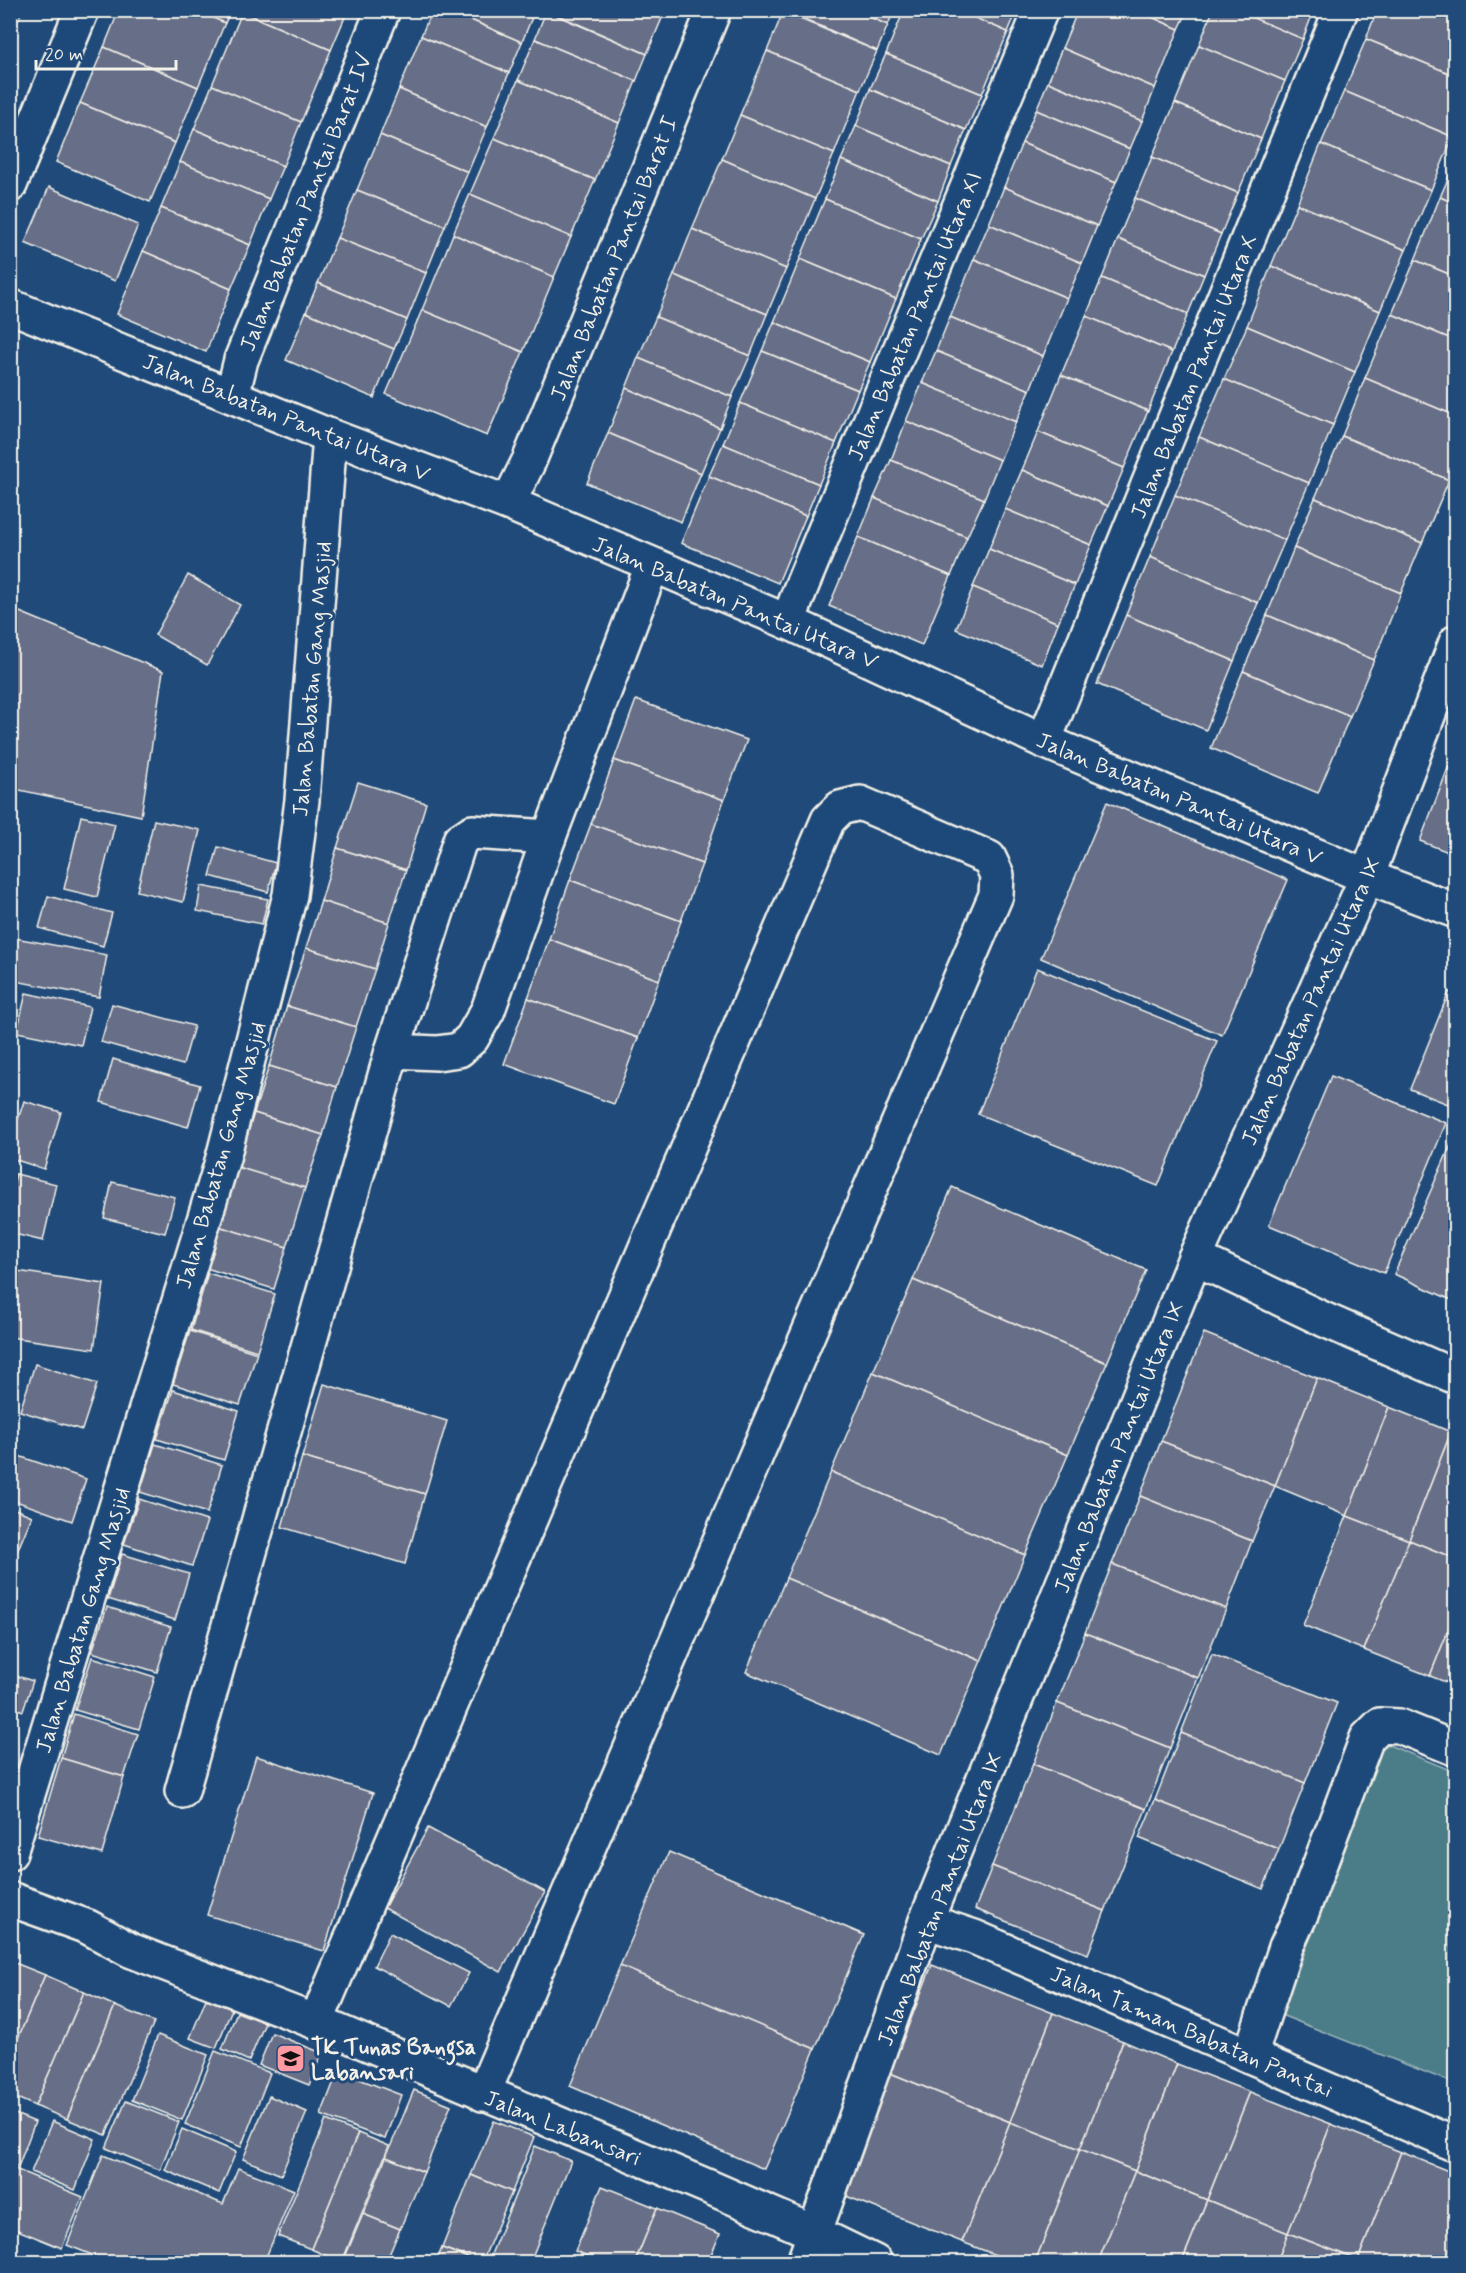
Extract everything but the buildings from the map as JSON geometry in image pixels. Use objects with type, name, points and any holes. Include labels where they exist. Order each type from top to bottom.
[{"type":"street","points":[[10,185],[82,10]]},
{"type":"street","name":"Jalan Babatan Pantai Barat IV","points":[[232,396],[241,360],[383,10]]},
{"type":"street","name":"Jalan Babatan Pantai Barat I","points":[[508,503],[529,461],[714,10]]},
{"type":"street","name":"Jalan Babatan Pantai Utara XI","points":[[788,622],[1041,10]]},
{"type":"street","name":"Jalan Babatan Pantai Utara X","points":[[1044,741],[1341,10]]},
{"type":"street","name":"Jalan Babatan Pantai Utara V","points":[[10,306],[330,436],[508,503],[788,622],[1044,741],[1367,877],[1455,911]]},
{"type":"street","name":"Jalan Babatan Gang Masjid","points":[[10,1853],[223,1158],[290,895],[303,800],[330,436]]},
{"type":"street","points":[[392,1051],[437,1053],[459,1050],[472,1038],[488,1010],[549,837],[652,566]]},
{"type":"street","name":"Jalan Babatan Pantai Utara IX","points":[[810,2248],[926,1921],[1195,1258],[1367,877],[1455,642]]},
{"type":"street","points":[[316,2022],[828,820],[840,808],[860,803],[989,858],[997,875],[996,895],[483,2094]]},
{"type":"street","points":[[182,1791],[392,1051],[460,840],[472,832],[549,837]]},
{"type":"street","points":[[1195,1258],[1325,1320],[1455,1377]]},
{"type":"street","points":[[1250,2056],[1286,1947],[1306,1901],[1367,1738],[1380,1725],[1399,1726],[1455,1749]]},
{"type":"street","name":"Jalan Labansari","points":[[10,1899],[88,1927],[130,1950],[316,2022],[483,2094],[810,2248],[875,2262]]},
{"type":"street","name":"Jalan Taman Babatan Pantai","points":[[926,1921],[974,1937],[1455,2145]]},
{"type":"green space","points":[[1384,1743],[1455,1772],[1455,2084],[1281,2015]]},
{"type":"waterway","points":[[10,23],[16,10]]},
{"type":"place","name":"TK Tunas Bangsa Labansari","points":[[290,2059]]}]
